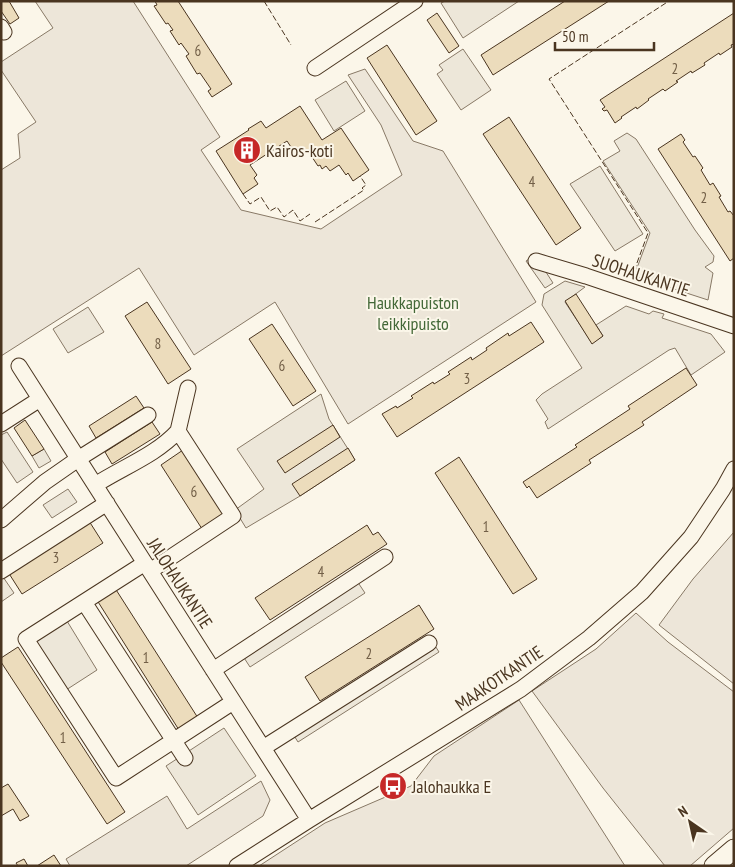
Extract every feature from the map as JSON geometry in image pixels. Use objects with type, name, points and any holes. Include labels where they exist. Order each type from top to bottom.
[{"type":"main road","points":[[714,866],[734,848]]},
{"type":"street","points":[[315,68],[415,1]]},
{"type":"street","name":"SUOHAUKANTIE","points":[[536,261],[734,326]]},
{"type":"street","name":"JALOHAUKANTIE","points":[[19,366],[309,820]]},
{"type":"street","points":[[95,485],[150,454],[170,440],[178,431],[188,388]]},
{"type":"street","points":[[1,424],[40,399]]},
{"type":"street","points":[[1,520],[45,482],[148,415]]},
{"type":"street","points":[[178,431],[233,516],[84,602],[26,639],[116,778],[233,702]]},
{"type":"street","name":"MAAKOTKANTIE","points":[[237,866],[521,689],[589,638],[642,592],[691,537],[723,489],[734,468]]},
{"type":"street","points":[[1,571],[107,503]]},
{"type":"street","points":[[213,670],[385,557]]},
{"type":"street","points":[[84,602],[185,758]]},
{"type":"street","points":[[263,748],[430,643]]},
{"type":"green space","name":"Haukkapuiston leikkipuisto","points":[[35,1],[133,1],[220,137],[201,150],[241,210],[321,229],[402,175],[381,125],[348,75],[365,69],[413,141],[443,151],[536,302],[348,424],[275,302],[194,355],[139,268],[1,356],[1,170],[20,158],[18,134],[36,122],[1,70],[1,62],[53,28]]},
{"type":"green space","points":[[734,532],[734,684],[659,625],[693,579]]},
{"type":"green space","points":[[636,613],[668,642],[734,692],[734,828],[690,866],[665,866],[603,788],[532,691],[596,649]]},
{"type":"green space","points":[[519,700],[625,866],[259,866],[325,823],[411,786],[434,756]]},
{"type":"green space","points":[[261,781],[270,800],[263,816],[186,866],[70,866],[66,859],[167,796],[187,829]]},
{"type":"shaded area","points":[[445,1],[519,1],[463,38],[441,3]]},
{"type":"shaded area","points":[[463,49],[491,90],[461,110],[437,74],[443,70],[439,65]]},
{"type":"shaded area","points":[[346,81],[365,111],[334,131],[315,100]]},
{"type":"shaded area","points":[[627,133],[636,139],[714,256],[713,262],[705,267],[713,273],[708,300],[634,276],[650,233],[603,161],[620,151],[614,141]]},
{"type":"shaded area","points":[[600,166],[643,234],[615,251],[570,184]]},
{"type":"shaded area","points":[[535,255],[553,283],[545,288],[526,261]]},
{"type":"shaded area","points":[[565,281],[585,287],[565,302],[592,343],[603,336],[596,325],[626,306],[649,314],[653,311],[664,314],[662,318],[711,334],[725,352],[691,375],[675,348],[669,350],[548,429],[545,422],[548,419],[536,400],[582,368],[542,305],[544,294]]},
{"type":"shaded area","points":[[88,307],[104,332],[68,353],[53,329]]},
{"type":"shaded area","points":[[321,394],[329,419],[355,460],[246,528],[235,510],[264,489],[237,449]]},
{"type":"shaded area","points":[[7,432],[33,472],[17,483],[1,459],[1,435]]},
{"type":"shaded area","points":[[44,449],[51,461],[39,468],[32,456]]},
{"type":"shaded area","points":[[68,489],[77,502],[52,518],[43,505]]},
{"type":"shaded area","points":[[351,572],[365,593],[250,667],[237,647]]},
{"type":"shaded area","points":[[1,574],[14,593],[1,602]]},
{"type":"shaded area","points":[[67,621],[97,670],[66,690],[35,641]]},
{"type":"shaded area","points":[[429,636],[439,652],[298,742],[288,726]]},
{"type":"shaded area","points":[[224,728],[256,776],[198,815],[166,766]]},
{"type":"building","points":[[1,1],[9,1],[19,18],[10,24],[1,11]]},
{"type":"building","points":[[155,1],[178,1],[232,84],[212,97],[208,91],[211,89],[200,73],[197,74],[186,56],[189,54],[181,43],[179,45],[170,31],[173,30],[168,23],[166,24],[154,6],[157,5]]},
{"type":"building","points":[[565,1],[609,1],[493,75],[481,55]]},
{"type":"building","points":[[437,13],[459,46],[449,53],[427,20]]},
{"type":"building","points":[[734,13],[734,44],[731,45],[732,47],[720,55],[719,53],[692,73],[691,71],[665,91],[663,89],[615,123],[607,110],[604,111],[602,109],[605,107],[600,100]]},
{"type":"building","points":[[387,45],[437,121],[416,135],[367,58]]},
{"type":"building","name":"Kairos-koti","points":[[300,106],[322,140],[341,128],[369,170],[353,181],[348,173],[346,175],[339,165],[330,171],[326,166],[322,169],[308,151],[305,153],[302,148],[295,153],[287,141],[250,165],[257,175],[254,178],[258,184],[243,194],[216,151],[261,121],[266,128]]},
{"type":"building","points":[[509,117],[581,228],[556,245],[483,134]]},
{"type":"building","points":[[681,134],[685,140],[683,142],[703,168],[701,170],[710,185],[713,183],[728,212],[730,211],[734,216],[734,258],[730,261],[658,149]]},
{"type":"building","points":[[576,294],[603,336],[592,344],[565,301]]},
{"type":"building","points":[[147,302],[191,369],[168,384],[125,316]]},
{"type":"building","points":[[531,322],[544,342],[397,437],[382,414],[396,406],[397,408],[413,398],[411,396],[450,374],[448,372],[471,357],[472,360],[487,350],[486,348],[508,333],[509,336]]},
{"type":"building","points":[[272,324],[316,391],[293,406],[249,339]]},
{"type":"building","points":[[686,368],[697,385],[642,422],[644,425],[589,460],[591,463],[537,498],[529,486],[527,488],[523,482],[577,447],[575,445],[630,409],[628,406]]},
{"type":"building","points":[[136,396],[144,408],[96,438],[89,426]]},
{"type":"building","points":[[25,420],[44,449],[32,456],[14,428]]},
{"type":"building","points":[[152,422],[160,434],[112,464],[105,452]]},
{"type":"building","points":[[333,425],[340,437],[285,473],[277,461]]},
{"type":"building","points":[[348,448],[355,460],[300,496],[292,484]]},
{"type":"building","points":[[183,450],[227,517],[204,532],[161,465]]},
{"type":"building","points":[[459,457],[537,579],[513,594],[435,473]]},
{"type":"building","points":[[89,521],[103,543],[22,594],[8,572]]},
{"type":"building","points":[[367,525],[373,535],[378,532],[387,544],[270,620],[255,598]]},
{"type":"building","points":[[113,585],[198,718],[179,730],[95,597]]},
{"type":"building","points":[[419,605],[434,629],[320,701],[305,677]]},
{"type":"building","points":[[18,647],[125,812],[107,824],[1,662],[1,658]]},
{"type":"building","points":[[8,784],[29,816],[20,821],[13,809],[1,816],[1,788]]},
{"type":"building","points":[[54,855],[61,866],[37,866]]},
{"type":"building","points":[[24,859],[28,866],[18,866],[16,863]]},
{"type":"fence","points":[[264,1],[291,45]]},
{"type":"fence","points":[[634,271],[648,233],[549,79],[669,1]]},
{"type":"fence","points":[[315,222],[364,190],[362,188],[366,185],[360,176]]},
{"type":"fence","points":[[243,194],[250,204],[261,197],[270,211],[277,207],[284,217],[293,210],[300,221],[310,214]]},
{"type":"place","name":"Kairos-koti","points":[[247,150]]},
{"type":"place","name":"Jalohaukka E","points":[[393,786]]}]
